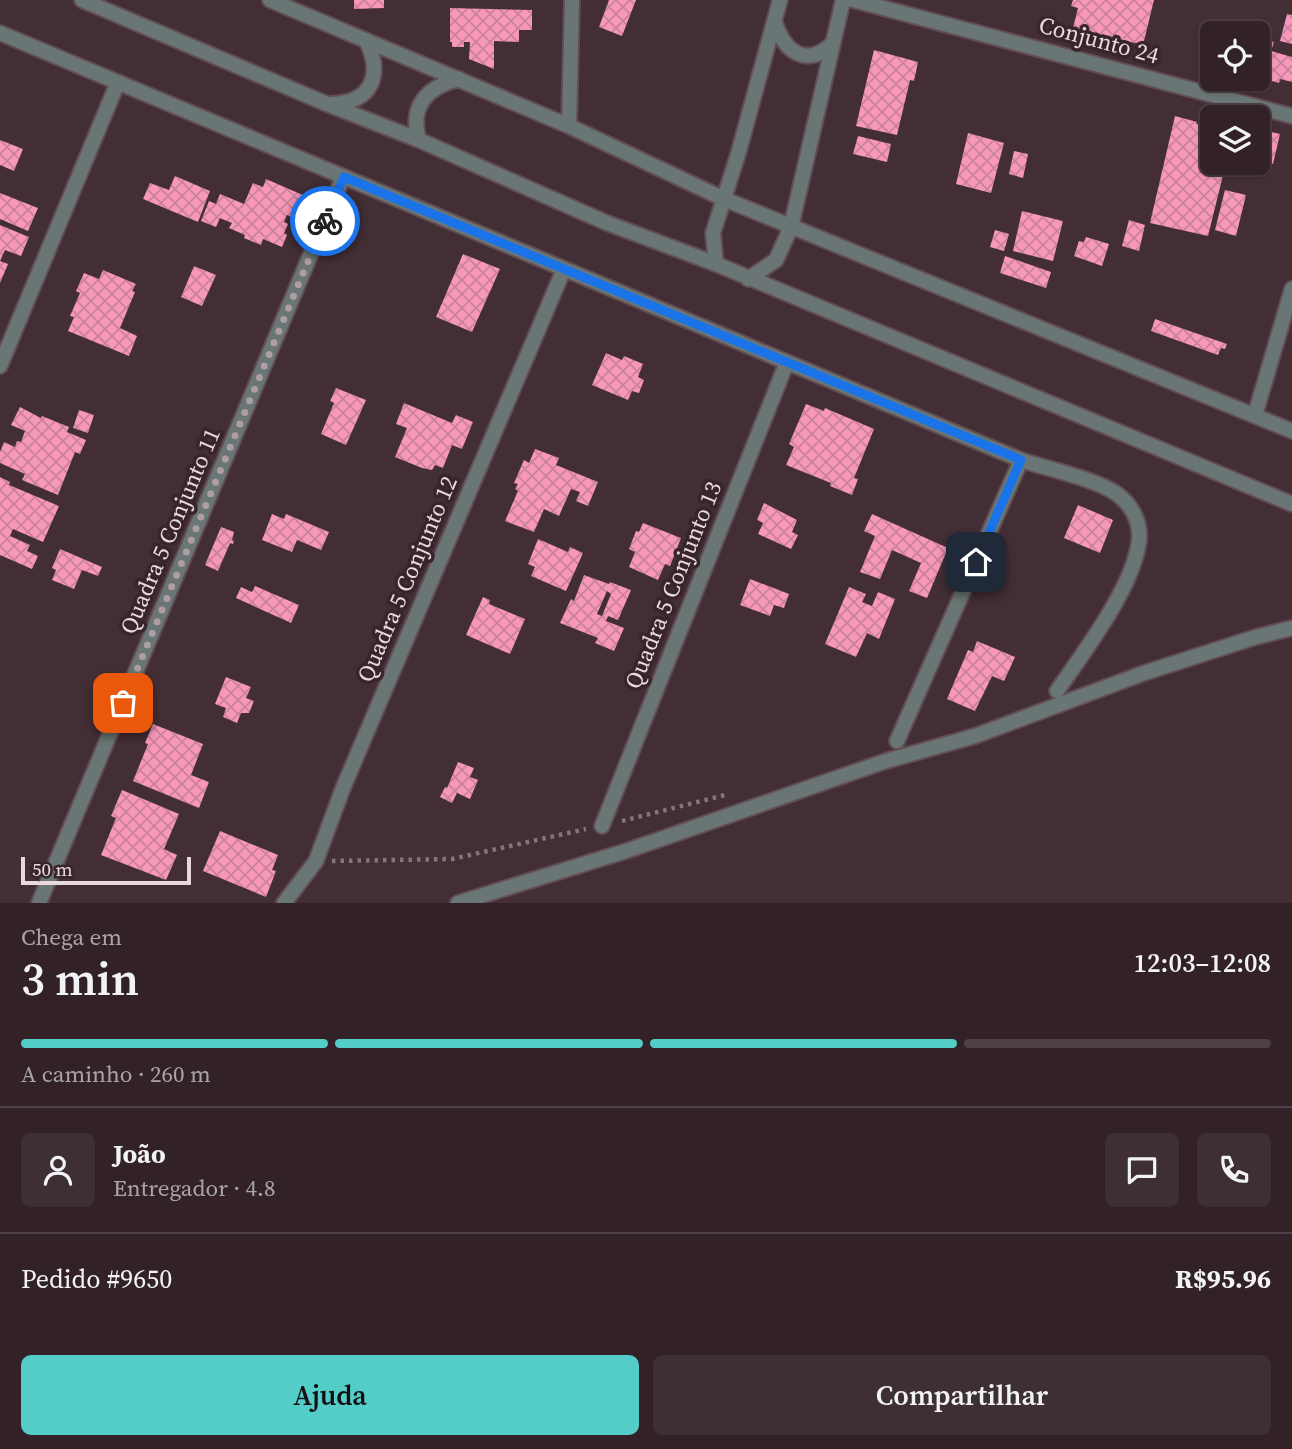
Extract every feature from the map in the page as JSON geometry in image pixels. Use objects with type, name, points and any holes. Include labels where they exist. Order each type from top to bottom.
[{"type":"street","points":[[82,0],[419,140],[607,223],[716,264],[1292,505]]},
{"type":"street","points":[[270,0],[569,126],[724,199],[1292,431]]},
{"type":"street","points":[[309,0],[309,15]]},
{"type":"street","points":[[569,126],[572,0]]},
{"type":"street","points":[[716,264],[713,233],[780,0]]},
{"type":"street","points":[[748,279],[776,260],[791,227],[844,0]]},
{"type":"street","name":"Conjunto 24","points":[[853,0],[1292,116]]},
{"type":"street","points":[[775,23],[782,42],[797,54],[816,55],[832,44]]},
{"type":"street","points":[[0,33],[1021,460],[1108,488],[1128,503],[1136,515],[1139,540],[1134,561],[1119,596],[1096,636],[1057,691]]},
{"type":"street","points":[[327,104],[344,103],[361,96],[370,86],[375,74],[374,62],[366,40]]},
{"type":"street","points":[[419,140],[416,128],[418,117],[421,104],[428,93],[439,84],[459,79]]},
{"type":"street","points":[[0,366],[118,82]]},
{"type":"street","name":"Quadra 5 Conjunto 11","points":[[39,903],[344,177]]},
{"type":"street","name":"Quadra 5 Conjunto 12","points":[[284,903],[316,861],[343,788],[564,269]]},
{"type":"street","points":[[1255,415],[1292,289]]},
{"type":"street","name":"Quadra 5 Conjunto 13","points":[[602,826],[787,362]]},
{"type":"street","points":[[897,741],[1021,460]]},
{"type":"street","points":[[458,903],[626,851],[886,761],[975,736],[1144,673],[1292,628]]},
{"type":"path","points":[[316,861],[452,859],[602,826],[732,793]]},
{"type":"building","points":[[354,0],[384,0],[384,8],[354,9]]},
{"type":"building","points":[[609,0],[636,0],[622,36],[599,27]]},
{"type":"building","points":[[1073,0],[1154,0],[1143,45],[1093,33],[1091,42],[1071,36],[1078,8],[1071,6]]},
{"type":"building","points":[[450,8],[532,10],[532,30],[519,30],[519,42],[494,41],[494,69],[469,59],[470,42],[464,42],[464,47],[452,47]]},
{"type":"building","points":[[1287,14],[1292,15],[1292,44],[1280,41]]},
{"type":"building","points":[[1270,41],[1274,42],[1271,51],[1292,57],[1292,82],[1280,79],[1279,83],[1270,80]]},
{"type":"building","points":[[874,50],[918,62],[914,81],[910,80],[897,135],[856,126]]},
{"type":"building","points":[[1175,116],[1197,122],[1196,124],[1200,124],[1200,175],[1223,175],[1208,236],[1150,223]]},
{"type":"building","points":[[1270,132],[1280,134],[1273,164],[1270,163]]},
{"type":"building","points":[[968,133],[1004,143],[991,193],[956,184]]},
{"type":"building","points":[[858,136],[891,144],[887,162],[853,154]]},
{"type":"building","points":[[0,140],[23,149],[14,171],[0,165]]},
{"type":"building","points":[[1014,151],[1028,154],[1023,178],[1009,174]]},
{"type":"building","points":[[175,176],[210,191],[198,222],[143,199],[150,183],[169,190]]},
{"type":"building","points":[[266,179],[305,196],[295,219],[287,215],[284,222],[288,224],[284,233],[287,235],[282,247],[263,239],[261,245],[244,238],[245,235],[229,228],[232,223],[220,218],[216,227],[201,221],[209,201],[216,204],[220,194],[244,204],[253,183],[263,187]]},
{"type":"building","points":[[1225,190],[1246,195],[1236,236],[1215,230]]},
{"type":"building","points":[[0,193],[38,208],[28,231],[0,219]]},
{"type":"building","points":[[1022,211],[1063,221],[1053,261],[1013,251]]},
{"type":"building","points":[[1129,220],[1145,225],[1139,251],[1122,246]]},
{"type":"building","points":[[0,225],[29,237],[21,256],[5,250],[0,261]]},
{"type":"building","points":[[995,230],[1009,234],[1004,251],[990,247]]},
{"type":"building","points":[[1086,237],[1109,244],[1102,266],[1074,256],[1079,241],[1084,242]]},
{"type":"building","points":[[463,254],[500,269],[472,332],[436,317]]},
{"type":"building","points":[[1005,256],[1051,272],[1046,288],[1000,273]]},
{"type":"building","points":[[0,261],[8,264],[0,283]]},
{"type":"building","points":[[194,266],[216,275],[202,306],[181,297]]},
{"type":"building","points":[[103,270],[136,284],[120,328],[137,336],[129,356],[68,331],[74,317],[70,316],[80,293],[76,291],[84,273],[99,279]]},
{"type":"building","points":[[1155,319],[1227,344],[1225,349],[1221,348],[1218,355],[1151,331]]},
{"type":"building","points":[[606,353],[622,360],[624,356],[643,364],[638,377],[644,380],[639,393],[632,391],[628,400],[592,385]]},
{"type":"building","points":[[336,388],[366,400],[346,445],[321,434],[334,403],[330,401]]},
{"type":"building","points":[[404,403],[452,423],[456,415],[473,422],[462,449],[452,445],[443,468],[435,465],[432,470],[422,468],[395,457],[407,428],[396,424]]},
{"type":"building","points":[[806,404],[824,411],[825,408],[874,429],[854,478],[858,479],[852,495],[830,486],[831,483],[786,465],[794,447],[789,444]]},
{"type":"building","points":[[20,407],[41,418],[42,416],[69,427],[67,432],[86,440],[80,454],[75,452],[58,495],[22,480],[25,474],[0,463],[4,442],[15,447],[17,441],[21,442],[25,431],[11,425]]},
{"type":"building","points":[[79,410],[94,415],[88,433],[73,428]]},
{"type":"building","points":[[535,449],[559,458],[556,465],[598,482],[588,506],[576,501],[580,492],[571,489],[559,516],[544,509],[534,532],[505,521],[518,491],[515,489],[518,484],[514,483],[524,460],[529,463]]},
{"type":"building","points":[[0,477],[10,482],[9,485],[59,506],[43,542],[13,529],[10,536],[30,545],[27,551],[38,556],[32,569],[0,555]]},
{"type":"building","points":[[764,503],[797,520],[792,532],[798,535],[791,549],[758,534],[763,523],[757,520]]},
{"type":"building","points":[[1078,505],[1113,520],[1100,553],[1064,538]]},
{"type":"building","points":[[272,514],[284,519],[286,514],[329,532],[321,550],[297,540],[292,552],[262,540]]},
{"type":"building","points":[[872,514],[948,548],[927,598],[909,591],[921,563],[892,550],[880,579],[860,572],[875,536],[864,531]]},
{"type":"building","points":[[643,523],[681,538],[670,566],[665,564],[658,580],[629,567],[635,552],[629,549],[636,531],[639,532]]},
{"type":"building","points":[[221,527],[234,532],[234,541],[233,544],[230,543],[218,571],[205,565]]},
{"type":"building","points":[[538,539],[568,552],[570,547],[583,553],[566,591],[531,576],[535,567],[528,564]]},
{"type":"building","points":[[60,549],[102,567],[98,576],[82,570],[74,589],[52,580],[56,570],[52,568]]},
{"type":"building","points":[[584,575],[631,590],[618,620],[608,616],[606,621],[624,628],[614,651],[595,643],[598,638],[560,623],[571,599],[574,601]],"holes":[[[607,591],[611,594],[602,616],[597,614]]]},
{"type":"building","points":[[750,579],[789,594],[784,608],[774,605],[770,616],[740,605]]},
{"type":"building","points":[[255,586],[299,605],[291,623],[236,598],[241,587],[252,592]]},
{"type":"building","points":[[849,587],[866,594],[862,602],[872,606],[878,592],[895,599],[879,639],[867,633],[856,657],[825,644]]},
{"type":"building","points":[[483,597],[490,600],[489,604],[525,619],[510,654],[466,635]]},
{"type":"building","points":[[977,641],[1015,657],[1004,681],[992,676],[975,711],[947,699],[968,650],[973,652]]},
{"type":"building","points":[[226,677],[251,687],[246,698],[254,701],[249,713],[241,713],[237,723],[223,717],[226,708],[215,704]]},
{"type":"building","points":[[153,724],[203,744],[191,775],[209,782],[199,808],[133,781]]},
{"type":"building","points":[[458,762],[474,768],[470,777],[478,780],[470,799],[457,793],[452,803],[440,797],[445,787],[447,788]]},
{"type":"building","points":[[122,790],[179,814],[164,849],[177,855],[166,880],[101,855],[116,818],[111,816]]},
{"type":"building","points":[[220,831],[278,855],[272,870],[276,871],[266,897],[203,871]]},
{"type":"way so far","points":[[123,703],[325,221]]},
{"type":"route","points":[[325,221],[344,177],[1021,460],[976,562]]}]
